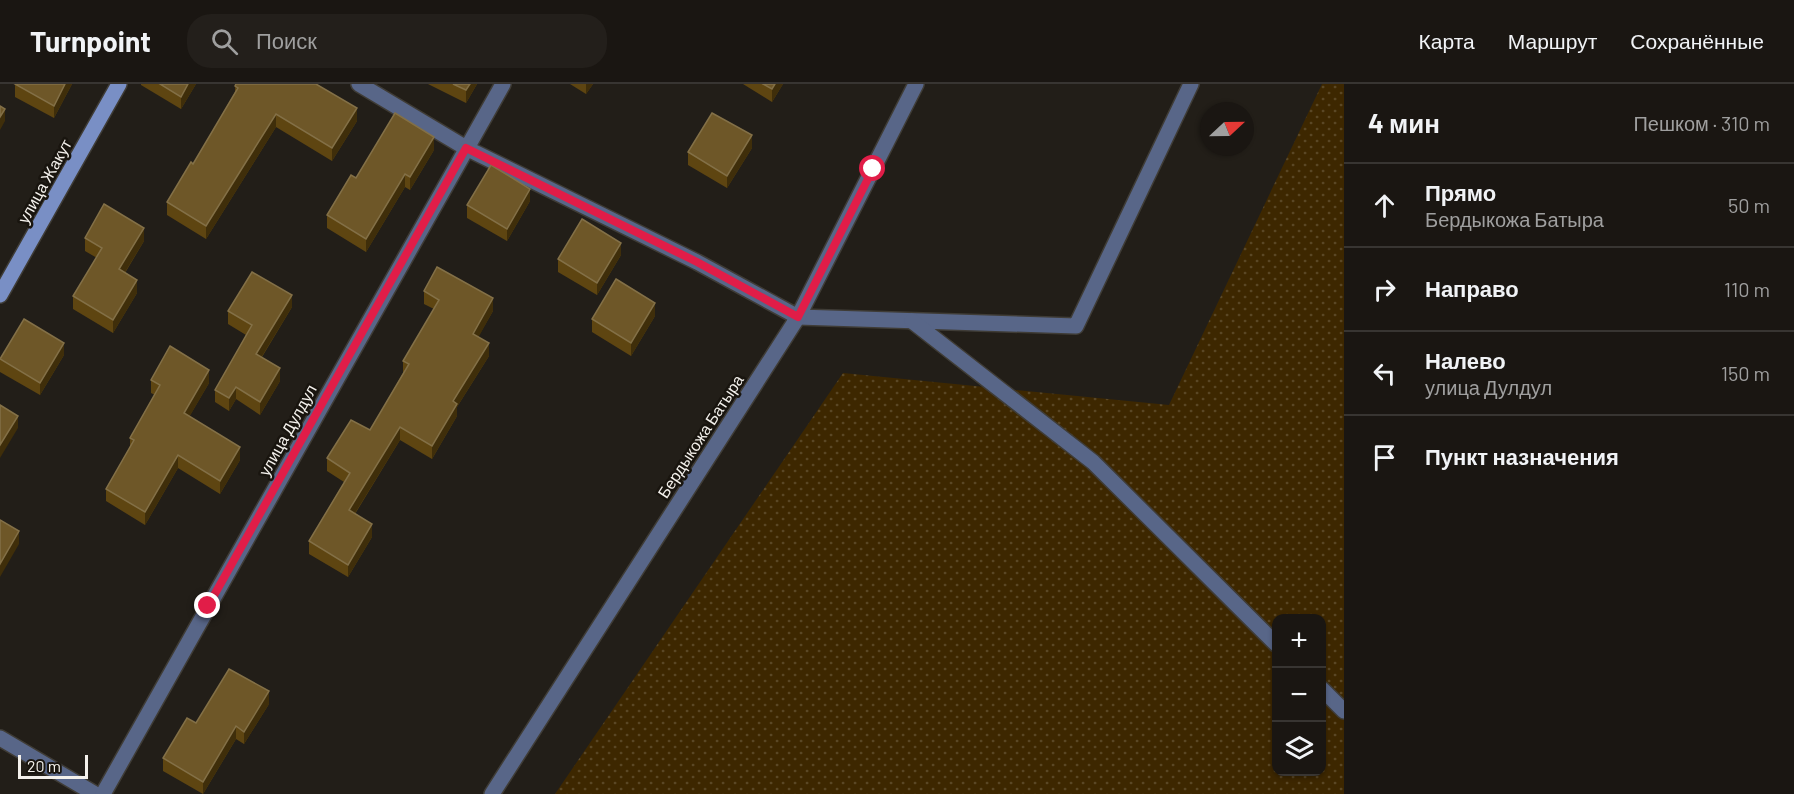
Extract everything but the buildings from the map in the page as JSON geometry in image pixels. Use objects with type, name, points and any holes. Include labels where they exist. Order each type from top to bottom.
[{"type":"street","name":"улица Жакут","points":[[0,295],[119,84]]},
{"type":"street","points":[[359,84],[466,148],[697,262],[798,317],[1076,326],[1191,84]]},
{"type":"street","name":"улица Дулдул","points":[[103,794],[503,84]]},
{"type":"street","name":"Бердыкожа Батыра","points":[[492,794],[798,317],[916,84]]},
{"type":"street","points":[[912,321],[1094,462],[1272,640]]},
{"type":"street","points":[[1326,692],[1344,711]]},
{"type":"street","points":[[0,738],[95,794]]},
{"type":"shaded area","points":[[1322,84],[1344,84],[1344,794],[555,794],[843,373],[1169,405]]},
{"type":"route","points":[[208,606],[466,148],[697,262],[798,317],[873,169]]}]
